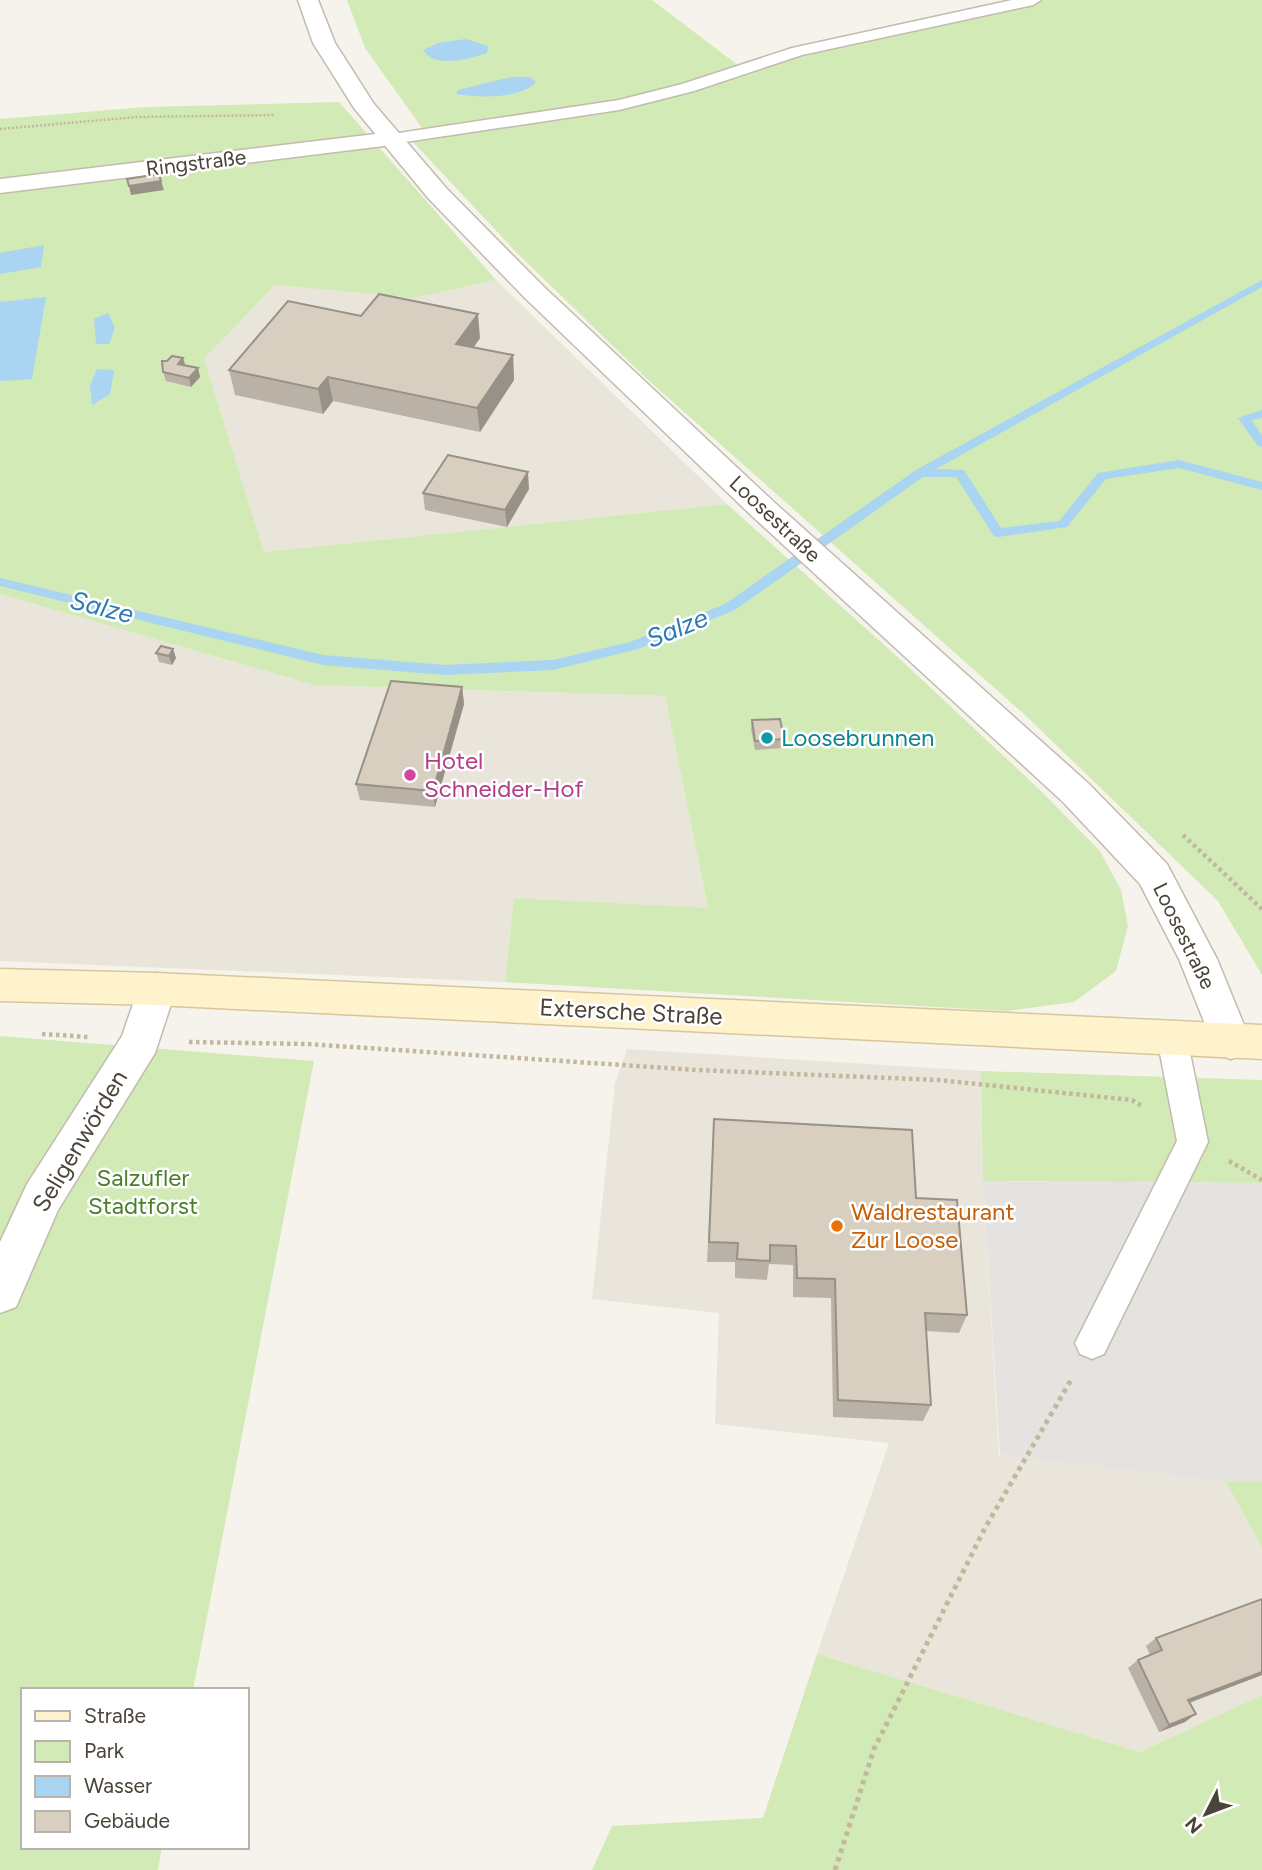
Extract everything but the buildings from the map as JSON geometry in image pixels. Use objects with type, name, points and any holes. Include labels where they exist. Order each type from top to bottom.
[{"type":"main road","name":"Extersche Straße","points":[[0,985],[156,989],[1247,1042]]},
{"type":"street","name":"Loosestraße","points":[[309,0],[324,43],[365,108],[438,194],[534,292],[764,510],[1076,793],[1154,874],[1198,959],[1247,1042]]},
{"type":"street","name":"Ringstraße","points":[[0,186],[392,139]]},
{"type":"street","name":"Seligenwörden","points":[[0,1292],[42,1198],[141,1041],[156,989]]},
{"type":"lane","points":[[392,139],[619,105],[688,88],[798,51],[1033,0]]},
{"type":"lane","points":[[1092,1343],[1193,1142],[1172,1038]]},
{"type":"path","points":[[0,129],[125,117],[215,112],[277,115]]},
{"type":"path","points":[[38,1033],[141,1041],[307,1044],[697,1070],[937,1080],[1132,1100],[1193,1142]]},
{"type":"path","points":[[835,1870],[874,1749],[985,1528],[1092,1343]]},
{"type":"shaded area","points":[[496,280],[727,504],[264,552],[204,359],[275,285],[414,298]]},
{"type":"shaded area","points":[[0,594],[314,685],[665,696],[708,909],[514,898],[505,982],[0,961]]},
{"type":"shaded area","points":[[627,1049],[981,1071],[983,1181],[999,1455],[1226,1482],[1262,1547],[1262,1695],[1140,1752],[817,1654],[889,1443],[715,1424],[719,1313],[592,1299],[615,1083]]},
{"type":"shaded area","points":[[983,1181],[1262,1183],[1262,1482],[1226,1482],[1000,1455]]},
{"type":"green space","points":[[347,0],[652,0],[739,66],[690,85],[619,102],[422,128],[365,48]]},
{"type":"green space","points":[[1044,0],[1262,0],[1262,975],[1218,901],[1026,716],[646,378],[517,253],[413,142],[695,92],[789,59],[902,29]]},
{"type":"green space","points":[[339,102],[496,280],[414,298],[275,285],[204,359],[264,552],[727,504],[901,660],[1041,791],[1100,851],[1121,890],[1128,926],[1116,971],[1074,1002],[1006,1011],[505,982],[514,898],[708,908],[665,696],[314,685],[0,594],[0,119],[145,107]]},
{"type":"green space","name":"Salzufler Stadtforst","points":[[0,1036],[314,1061],[193,1688],[21,1688],[21,1849],[162,1849],[158,1870],[0,1870]]},
{"type":"green space","points":[[981,1071],[1262,1080],[1262,1183],[983,1181]]},
{"type":"green space","points":[[1226,1482],[1262,1482],[1262,1547]]},
{"type":"green space","points":[[817,1654],[1140,1752],[1262,1695],[1262,1870],[592,1870],[612,1826],[763,1818]]},
{"type":"water","points":[[466,39],[488,46],[487,53],[462,60],[444,61],[428,56],[423,50],[438,43]]},
{"type":"water","points":[[511,77],[530,77],[536,82],[529,88],[510,94],[456,94],[458,90]]},
{"type":"water","points":[[44,245],[41,267],[0,274],[0,253]]},
{"type":"water","points":[[46,297],[32,379],[0,381],[0,302]]},
{"type":"water","points":[[108,313],[115,328],[109,344],[96,344],[94,319]]},
{"type":"water","points":[[97,369],[114,370],[110,394],[92,405],[90,386]]},
{"type":"waterway","points":[[922,472],[1262,283]]},
{"type":"waterway","name":"Salze","points":[[1262,414],[1244,418],[1262,443]]},
{"type":"waterway","name":"Salze","points":[[0,582],[323,660],[445,670],[553,665],[633,646],[730,607],[920,473],[960,473],[998,533],[1063,524],[1102,476],[1179,464],[1262,486]]},
{"type":"place","name":"Loosebrunnen","points":[[767,738]]},
{"type":"place","name":"Hotel Schneider-Hof","points":[[410,775]]},
{"type":"place","name":"Waldrestaurant Zur Loose","points":[[837,1226]]}]
